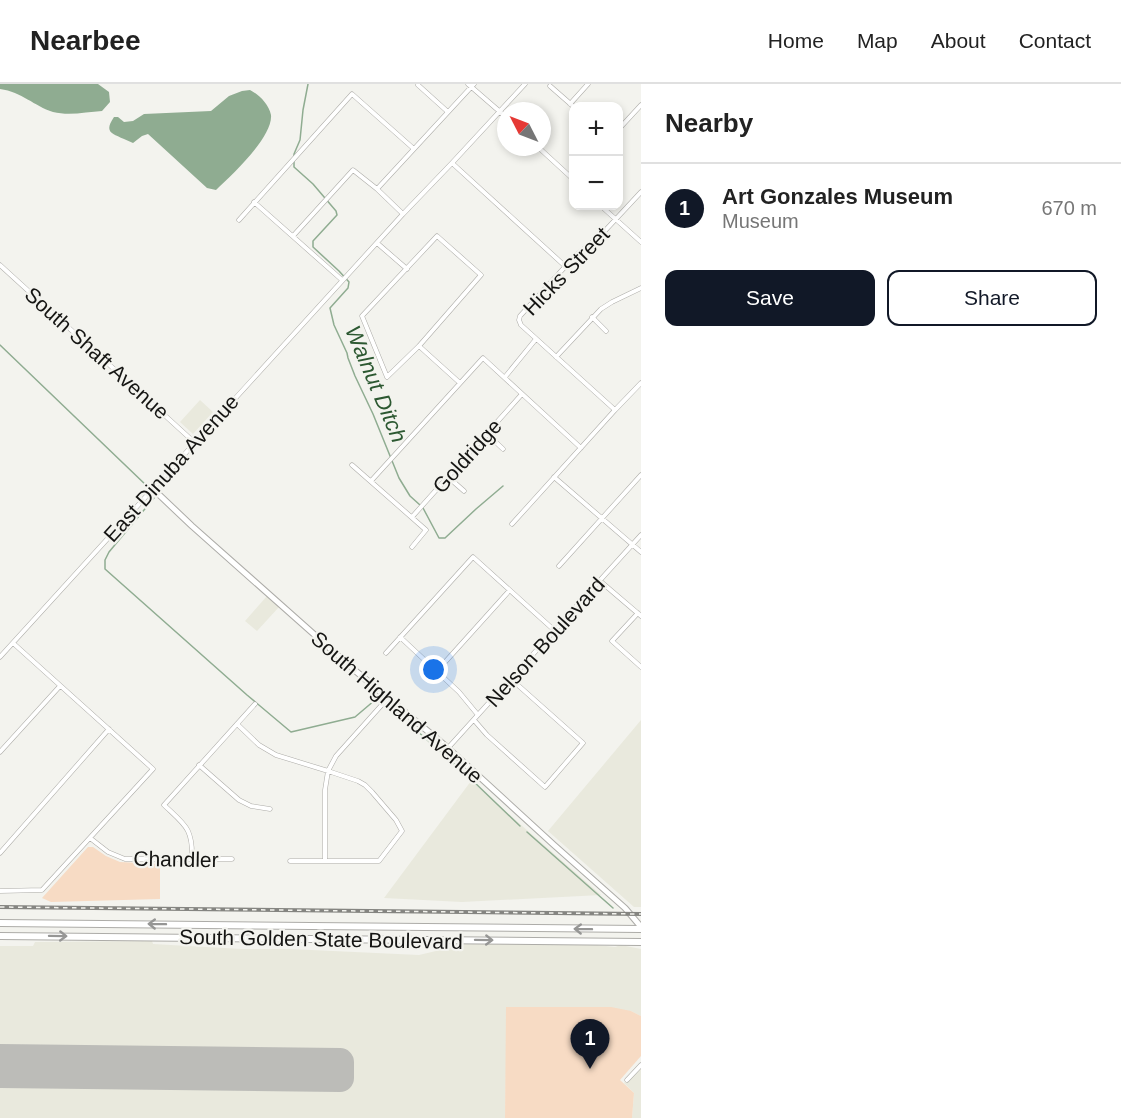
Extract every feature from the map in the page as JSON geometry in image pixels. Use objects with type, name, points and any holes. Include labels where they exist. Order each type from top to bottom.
[{"type":"main road","name":"South Golden State Boulevard","points":[[0,923],[641,928]]},
{"type":"main road","name":"South Golden State Boulevard","points":[[0,936],[641,942]]},
{"type":"street","points":[[508,102],[525,84]]},
{"type":"street","points":[[575,102],[588,84]]},
{"type":"street","points":[[418,85],[448,112]]},
{"type":"street","points":[[377,189],[471,85],[497,108]]},
{"type":"street","points":[[550,86],[569,103]]},
{"type":"street","points":[[239,220],[352,94],[414,149]]},
{"type":"street","points":[[623,125],[641,105]]},
{"type":"street","points":[[293,236],[353,170],[403,214],[497,114]]},
{"type":"street","points":[[548,156],[569,175]]},
{"type":"street","points":[[452,163],[565,266]]},
{"type":"street","name":"Hicks Street","points":[[505,377],[536,339],[521,325],[520,316],[565,266],[601,235],[641,192]]},
{"type":"street","points":[[254,202],[342,280]]},
{"type":"street","points":[[606,210],[641,242]]},
{"type":"street","name":"East Dinuba Avenue","points":[[0,657],[403,214]]},
{"type":"street","points":[[437,236],[481,275],[387,377],[362,316],[407,269],[437,236]]},
{"type":"street","points":[[377,243],[407,269]]},
{"type":"street","name":"South Shaft Avenue","points":[[0,265],[194,442]]},
{"type":"street","points":[[556,357],[606,305],[641,288]]},
{"type":"street","points":[[592,317],[606,331]]},
{"type":"street","points":[[536,339],[615,410]]},
{"type":"street","points":[[418,346],[460,384]]},
{"type":"street","points":[[370,481],[483,358],[581,448]]},
{"type":"street","points":[[512,524],[641,383]]},
{"type":"street","name":"Goldridge","points":[[412,517],[522,394]]},
{"type":"street","points":[[487,434],[503,449]]},
{"type":"street","points":[[352,465],[426,530],[412,547]]},
{"type":"street","points":[[559,566],[641,475]]},
{"type":"street","points":[[448,477],[464,491]]},
{"type":"street","points":[[554,477],[641,552]]},
{"type":"street","name":"South Highland Avenue","points":[[152,488],[343,661],[448,748],[625,908],[641,928]]},
{"type":"street","name":"Nelson Boulevard","points":[[448,748],[641,535]]},
{"type":"street","points":[[386,653],[473,557],[554,630]]},
{"type":"street","points":[[600,581],[639,614],[612,641],[641,667]]},
{"type":"street","points":[[437,671],[509,591]]},
{"type":"street","points":[[400,637],[459,692],[478,715]]},
{"type":"street","points":[[0,891],[42,890],[153,769],[13,643]]},
{"type":"street","points":[[474,720],[487,735],[545,787],[583,743],[511,679]]},
{"type":"street","points":[[0,752],[60,686]]},
{"type":"street","points":[[325,861],[325,790],[328,771],[336,756],[388,697]]},
{"type":"street","points":[[192,859],[193,844],[186,828],[164,805],[255,704]]},
{"type":"street","points":[[237,724],[276,755],[365,785],[396,820],[402,831],[379,861],[290,861]]},
{"type":"street","points":[[0,853],[109,729]]},
{"type":"street","points":[[199,765],[239,800],[251,806],[270,809]]},
{"type":"street","name":"Chandler","points":[[90,838],[108,852],[125,858],[232,859]]},
{"type":"street","points":[[627,1080],[641,1065]]},
{"type":"shaded area","points":[[0,84],[98,84],[109,92],[110,102],[102,111],[59,113],[15,93],[0,89]]},
{"type":"shaded area","points":[[250,90],[266,103],[271,115],[270,124],[266,134],[250,155],[216,190],[207,188],[148,134],[133,143],[112,133],[109,129],[114,117],[124,122],[133,121],[144,114],[211,111],[229,96]]},
{"type":"shaded area","points":[[200,400],[213,412],[193,434],[180,422]]},
{"type":"shaded area","points":[[267,596],[279,607],[257,631],[245,621]]},
{"type":"shaded area","points":[[641,720],[641,907],[634,907],[548,831]]},
{"type":"shaded area","points":[[471,781],[601,895],[462,902],[384,898]]},
{"type":"shaded area","points":[[88,847],[93,847],[120,862],[160,864],[160,899],[51,902],[42,898]]},
{"type":"shaded area","points":[[152,941],[153,944],[242,949],[419,955],[474,942],[587,944],[615,947],[621,945],[641,949],[641,1016],[631,1011],[506,1072],[505,1118],[0,1118],[0,946],[33,946],[35,942]]},
{"type":"shaded area","points":[[506,1007],[611,1007],[631,1011],[641,1016],[641,1056],[620,1080],[634,1093],[632,1118],[505,1118]]},
{"type":"shaded area","points":[[641,1064],[641,1118],[632,1118],[634,1093],[624,1083]]},
{"type":"waterway","name":"Walnut Ditch","points":[[308,84],[300,140],[294,154],[294,167],[313,184],[337,215],[313,241],[313,247],[349,282],[348,288],[330,308],[334,325],[399,478],[410,496],[420,505]]},
{"type":"waterway","points":[[0,345],[148,487]]},
{"type":"waterway","name":"Walnut Ditch","points":[[423,508],[439,538],[445,538],[503,486]]},
{"type":"waterway","points":[[154,498],[109,552],[105,560],[105,569],[291,732],[355,717],[375,700]]},
{"type":"waterway","points":[[416,730],[469,777]]},
{"type":"waterway","points":[[473,781],[520,826]]},
{"type":"waterway","points":[[527,832],[613,908]]},
{"type":"runway","points":[[0,1058],[340,1062],[340,1078],[0,1074]]},
{"type":"railway","points":[[0,907],[641,914]]},
{"type":"place","name":"Art Gonzales Museum","points":[[590,1069]]}]
